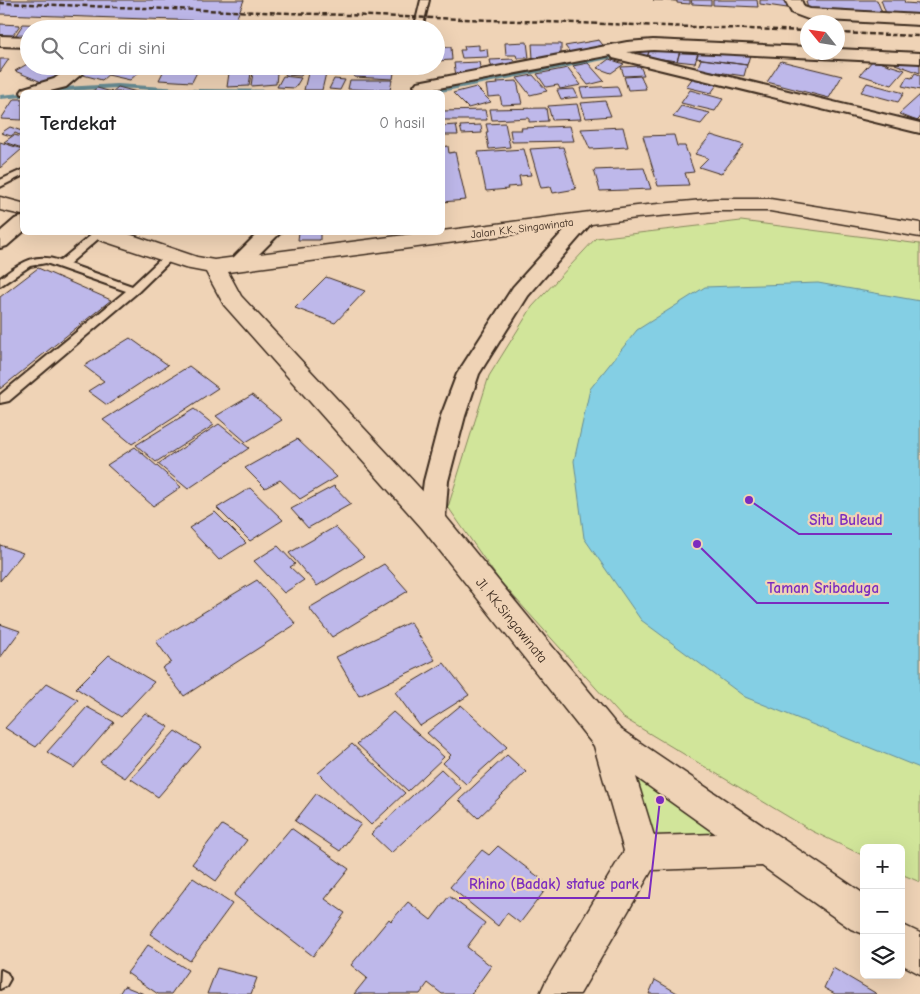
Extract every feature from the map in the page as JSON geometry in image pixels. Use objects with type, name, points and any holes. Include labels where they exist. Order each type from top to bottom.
[{"type":"street","points":[[793,0],[798,10],[808,14],[920,20]]},
{"type":"street","points":[[0,41],[20,42]]},
{"type":"street","points":[[422,75],[420,89],[627,47],[653,45],[800,52]]},
{"type":"street","points":[[604,52],[920,128]]},
{"type":"street","points":[[845,54],[920,58]]},
{"type":"street","points":[[35,90],[60,83],[71,75]]},
{"type":"street","points":[[0,203],[20,208]]},
{"type":"street","name":"Jalan K.K. Singawinata","points":[[106,235],[193,263],[227,265],[637,212],[705,206],[770,205],[920,230]]},
{"type":"street","points":[[432,520],[436,481],[453,416],[468,374],[520,292],[584,220]]},
{"type":"street","points":[[0,242],[20,225]]},
{"type":"street","points":[[227,265],[267,235]]},
{"type":"street","name":"Jl. KK.Singawinata","points":[[227,265],[232,300],[432,520],[608,739],[860,913]]},
{"type":"street","points":[[559,994],[642,853],[608,739]]},
{"type":"street","points":[[642,853],[766,849]]},
{"type":"street","points":[[905,945],[920,955]]},
{"type":"lane","points":[[420,20],[424,0]]},
{"type":"lane","points":[[0,184],[20,174]]},
{"type":"lane","points":[[62,265],[98,235]]},
{"type":"lane","points":[[0,399],[5,398],[134,290],[171,255]]},
{"type":"lane","points":[[0,284],[27,263],[46,260],[134,290]]},
{"type":"green space","points":[[741,221],[920,244],[920,882],[905,876],[905,844],[860,844],[860,854],[812,831],[622,717],[499,580],[448,507],[489,376],[532,307],[596,238]]},
{"type":"green space","points":[[620,755],[754,845],[646,845]]},
{"type":"water","points":[[818,283],[920,301],[920,768],[745,697],[641,620],[584,538],[574,461],[590,389],[637,330],[705,287]]},
{"type":"building","points":[[0,0],[244,0],[236,20],[176,20],[0,14]]},
{"type":"building","points":[[653,0],[690,0],[690,4],[677,3],[677,1]]},
{"type":"building","points":[[691,0],[711,0],[711,5],[692,4]]},
{"type":"building","points":[[713,0],[757,0],[758,7],[713,5]]},
{"type":"building","points":[[760,0],[786,0],[787,8],[760,4]]},
{"type":"building","points":[[877,0],[883,15],[809,13],[806,1]]},
{"type":"building","points":[[881,0],[904,0],[905,3],[919,4],[920,14],[887,16]]},
{"type":"building","points":[[0,24],[20,25],[11,38],[0,38]]},
{"type":"building","points":[[20,29],[20,38],[14,38]]},
{"type":"building","points":[[599,40],[606,49],[572,55],[565,46]]},
{"type":"building","points":[[527,42],[529,58],[517,58],[516,55],[506,55],[505,43]]},
{"type":"building","points":[[532,44],[561,44],[561,58],[533,58]]},
{"type":"building","points":[[479,45],[479,50],[487,49],[488,57],[462,58],[460,50],[465,50],[464,46]]},
{"type":"building","points":[[445,47],[451,47],[452,60],[445,60]]},
{"type":"building","points":[[628,47],[649,51],[647,58],[625,55]]},
{"type":"building","points":[[651,47],[680,51],[677,61],[647,57]]},
{"type":"building","points":[[681,48],[699,51],[695,63],[677,61]]},
{"type":"building","points":[[700,48],[750,55],[747,65],[696,58]]},
{"type":"building","points":[[900,57],[920,62],[920,73],[895,64]]},
{"type":"building","points":[[0,59],[9,59],[0,72]]},
{"type":"building","points":[[513,59],[514,65],[504,65],[504,68],[492,69],[490,60]]},
{"type":"building","points":[[609,59],[624,64],[611,73],[597,68]]},
{"type":"building","points":[[701,59],[747,65],[744,76],[697,69]]},
{"type":"building","points":[[873,60],[905,70],[892,85],[860,75]]},
{"type":"building","points":[[781,61],[842,76],[829,98],[767,82]]},
{"type":"building","points":[[479,62],[481,72],[456,76],[454,63]]},
{"type":"building","points":[[588,63],[604,81],[588,85],[573,66]]},
{"type":"building","points":[[640,66],[644,75],[624,76],[621,67]]},
{"type":"building","points":[[568,68],[581,85],[560,89],[558,85],[546,87],[537,74]]},
{"type":"building","points":[[915,73],[920,75],[920,90],[902,86],[907,77],[912,78]]},
{"type":"building","points":[[25,75],[59,75],[44,83]]},
{"type":"building","points":[[83,75],[108,75],[102,80]]},
{"type":"building","points":[[108,75],[136,75],[130,80]]},
{"type":"building","points":[[162,75],[196,75],[192,82],[159,80]]},
{"type":"building","points":[[229,75],[251,75],[249,86],[227,87]]},
{"type":"building","points":[[253,75],[277,75],[276,84],[251,86]]},
{"type":"building","points":[[308,75],[326,75],[322,90],[304,90]]},
{"type":"building","points":[[354,75],[394,75],[393,79],[354,77]]},
{"type":"building","points":[[533,75],[547,91],[530,95],[517,78]]},
{"type":"building","points":[[283,76],[301,78],[295,88],[277,87]]},
{"type":"building","points":[[641,76],[646,89],[628,90],[624,77]]},
{"type":"building","points":[[694,76],[719,82],[711,93],[686,87]]},
{"type":"building","points":[[334,79],[345,80],[340,90],[329,89]]},
{"type":"building","points":[[350,80],[392,80],[390,90],[348,89]]},
{"type":"building","points":[[517,81],[522,104],[502,105],[500,96],[488,97],[486,85],[498,84],[497,82]]},
{"type":"building","points":[[867,83],[904,93],[898,102],[861,92]]},
{"type":"building","points":[[617,86],[621,96],[583,98],[580,88]]},
{"type":"building","points":[[118,87],[129,90],[114,90]]},
{"type":"building","points":[[476,87],[491,102],[468,108],[453,93]]},
{"type":"building","points":[[574,89],[578,97],[561,99],[557,90]]},
{"type":"building","points":[[690,90],[723,99],[715,111],[681,103]]},
{"type":"building","points":[[920,95],[920,118],[917,121],[899,114]]},
{"type":"building","points":[[14,99],[20,99],[20,120],[1,119]]},
{"type":"building","points":[[605,101],[611,116],[586,118],[581,103]]},
{"type":"building","points":[[577,104],[581,119],[552,120],[548,106]]},
{"type":"building","points":[[681,106],[710,113],[701,124],[673,117]]},
{"type":"building","points":[[546,108],[548,121],[529,122],[529,118],[492,120],[490,109]]},
{"type":"building","points":[[485,110],[487,120],[445,120],[445,111]]},
{"type":"building","points":[[505,123],[510,147],[489,149],[486,124]]},
{"type":"building","points":[[456,125],[458,135],[445,135],[445,126]]},
{"type":"building","points":[[481,125],[482,133],[462,134],[460,126]]},
{"type":"building","points":[[570,126],[574,141],[512,142],[510,130]]},
{"type":"building","points":[[10,127],[20,130],[20,135],[15,133],[11,136],[1,133]]},
{"type":"building","points":[[623,127],[628,147],[590,149],[581,129]]},
{"type":"building","points":[[14,135],[20,136],[20,147],[4,142]]},
{"type":"building","points":[[674,135],[677,146],[685,146],[694,172],[685,173],[689,185],[658,186],[643,136]]},
{"type":"building","points":[[711,135],[744,145],[721,174],[699,167],[708,158],[695,154]]},
{"type":"building","points":[[0,142],[20,148],[20,151],[0,168]]},
{"type":"building","points":[[445,146],[448,146],[449,153],[455,152],[466,200],[445,202]]},
{"type":"building","points":[[563,147],[576,189],[553,193],[551,187],[541,188],[530,149]]},
{"type":"building","points":[[524,149],[531,175],[519,176],[521,186],[486,191],[478,152]]},
{"type":"building","points":[[644,168],[651,189],[600,191],[594,170]]},
{"type":"building","points":[[299,235],[320,235],[320,240],[298,240]]},
{"type":"building","points":[[38,268],[111,300],[0,389],[0,297]]},
{"type":"building","points":[[326,277],[365,291],[335,323],[295,308]]},
{"type":"building","points":[[130,338],[168,365],[107,405],[88,391],[104,381],[84,366]]},
{"type":"building","points":[[189,366],[218,388],[132,444],[103,420]]},
{"type":"building","points":[[252,395],[282,420],[246,442],[216,416]]},
{"type":"building","points":[[194,409],[214,425],[156,462],[136,445]]},
{"type":"building","points":[[219,424],[249,448],[188,489],[158,464]]},
{"type":"building","points":[[297,439],[337,477],[300,499],[280,480],[265,488],[245,468]]},
{"type":"building","points":[[135,447],[181,487],[153,506],[107,465]]},
{"type":"building","points":[[334,486],[351,504],[308,528],[291,509]]},
{"type":"building","points":[[250,488],[283,520],[250,541],[217,508]]},
{"type":"building","points":[[215,512],[246,543],[219,560],[189,528]]},
{"type":"building","points":[[335,527],[364,557],[317,586],[289,553]]},
{"type":"building","points":[[0,545],[23,553],[0,581]]},
{"type":"building","points":[[278,546],[295,564],[290,567],[304,580],[284,593],[254,561]]},
{"type":"building","points":[[384,564],[408,591],[332,637],[309,608]]},
{"type":"building","points":[[257,580],[296,624],[184,696],[162,668],[171,662],[156,641]]},
{"type":"building","points":[[410,622],[435,660],[359,696],[336,657]]},
{"type":"building","points":[[0,624],[20,631],[0,658]]},
{"type":"building","points":[[109,655],[154,682],[121,717],[76,688]]},
{"type":"building","points":[[444,663],[469,695],[420,726],[395,692]]},
{"type":"building","points":[[47,683],[78,700],[36,747],[5,728]]},
{"type":"building","points":[[461,705],[507,747],[466,784],[443,763],[451,755],[427,733]]},
{"type":"building","points":[[87,707],[114,722],[74,768],[47,752]]},
{"type":"building","points":[[393,712],[444,757],[408,791],[357,744]]},
{"type":"building","points":[[145,713],[169,727],[125,778],[100,762]]},
{"type":"building","points":[[175,731],[201,747],[158,797],[131,779]]},
{"type":"building","points":[[352,744],[405,793],[371,825],[318,773]]},
{"type":"building","points":[[507,755],[526,772],[478,818],[459,800]]},
{"type":"building","points":[[441,769],[461,788],[391,853],[371,834]]},
{"type":"building","points":[[316,794],[361,824],[340,851],[295,821]]},
{"type":"building","points":[[222,825],[247,840],[216,881],[192,864]]},
{"type":"building","points":[[291,828],[349,869],[325,899],[345,913],[313,956],[234,895]]},
{"type":"building","points":[[498,846],[549,885],[520,923],[507,913],[498,926],[450,887],[482,850],[489,855]]},
{"type":"building","points":[[193,878],[232,904],[190,961],[150,934]]},
{"type":"building","points":[[449,896],[485,923],[467,947],[491,966],[471,994],[442,994],[428,983],[420,994],[354,994],[367,978],[351,965],[389,919],[391,921],[408,902],[431,920]]},
{"type":"building","points":[[148,945],[188,970],[171,994],[158,994],[127,973]]},
{"type":"building","points":[[217,968],[257,978],[251,994],[207,994]]},
{"type":"building","points":[[833,968],[877,994],[835,994],[824,988]]},
{"type":"building","points":[[655,980],[679,994],[649,994]]},
{"type":"building","points":[[124,986],[144,994],[119,994]]},
{"type":"waterway","points":[[445,90],[614,56],[622,58]]},
{"type":"waterway","points":[[56,90],[117,86],[180,90]]},
{"type":"waterway","points":[[0,97],[20,95]]},
{"type":"railway","points":[[0,3],[800,31]]},
{"type":"railway","points":[[845,33],[920,36]]},
{"type":"place","name":"Situ Buleud","points":[[749,500]]},
{"type":"place","name":"Taman Sribaduga","points":[[697,544]]},
{"type":"place","name":"Rhino (Badak) statue park","points":[[660,800]]}]
